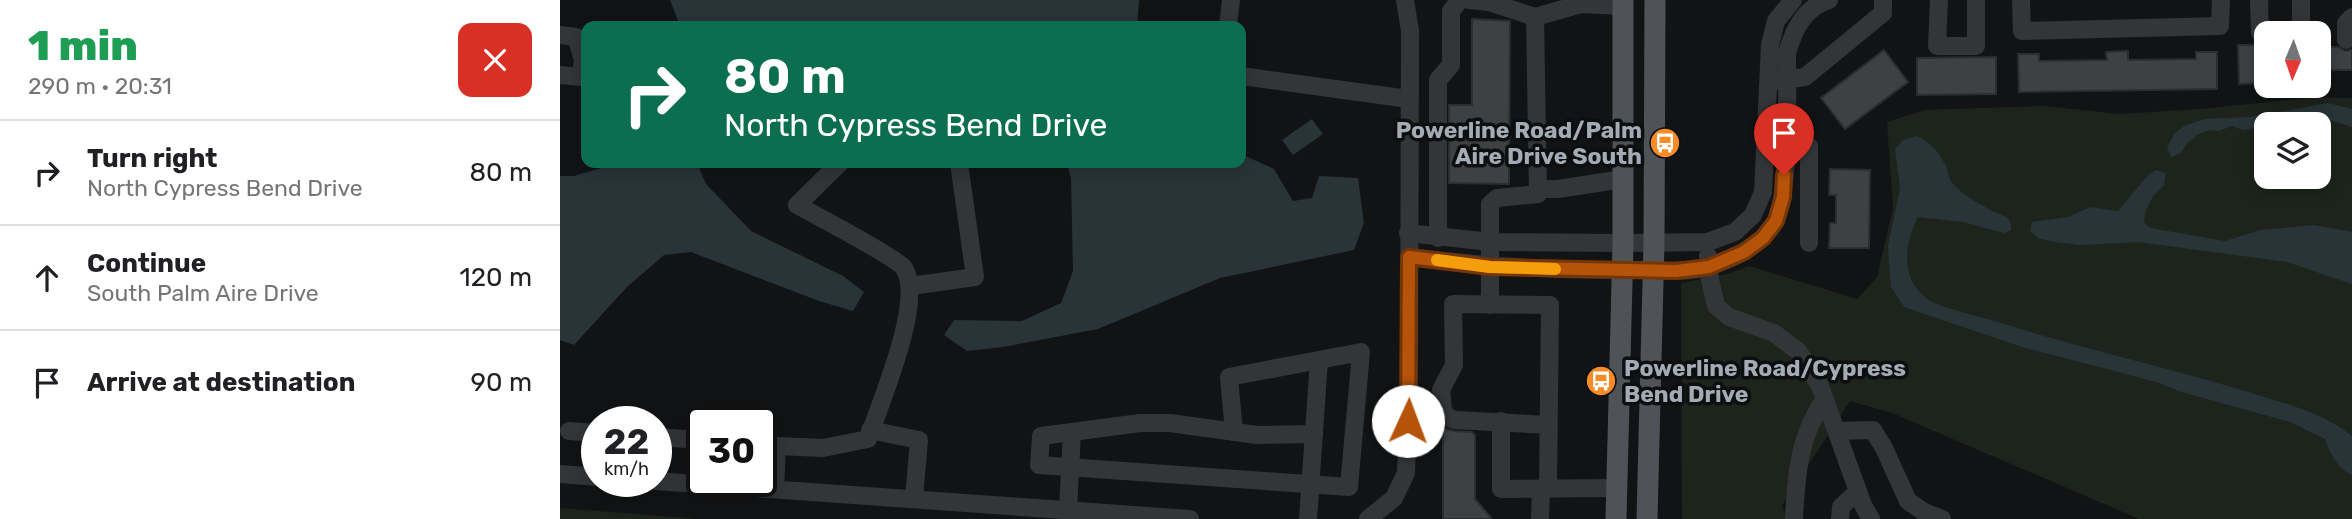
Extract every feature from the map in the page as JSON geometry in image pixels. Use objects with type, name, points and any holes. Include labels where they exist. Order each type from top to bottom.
[{"type":"main road","points":[[1647,519],[1654,243],[1655,0]]},
{"type":"main road","points":[[1616,519],[1623,270],[1623,3]]},
{"type":"street","points":[[1229,21],[1231,0]]},
{"type":"street","points":[[1368,519],[1394,498],[1406,474],[1409,395],[1410,31],[1405,0]]},
{"type":"street","points":[[1438,238],[1438,80],[1451,65],[1451,11],[1460,0]]},
{"type":"street","points":[[1469,0],[1489,2],[1535,17],[1581,4],[1623,3]]},
{"type":"street","points":[[1408,233],[1491,242],[1654,243],[1708,242],[1735,232],[1753,215],[1763,192],[1770,45],[1776,22],[1793,0]]},
{"type":"street","points":[[1409,257],[1490,267],[1653,270],[1709,267],[1744,252],[1763,238],[1776,221],[1783,197],[1787,54],[1793,31],[1806,14],[1818,4],[1829,0]]},
{"type":"street","points":[[1768,81],[1805,77],[1883,13],[1883,0]]},
{"type":"street","points":[[1938,0],[1937,46],[1976,46],[1976,0]]},
{"type":"street","points":[[2021,0],[2022,31],[2220,26],[2221,0]]},
{"type":"street","points":[[2259,0],[2260,33],[2301,32],[2301,0]]},
{"type":"street","points":[[1490,305],[1490,204],[1497,198],[1538,194],[1535,17]]},
{"type":"street","points":[[2346,40],[2346,23],[2352,17]]},
{"type":"street","points":[[560,35],[576,37],[581,53]]},
{"type":"street","points":[[560,75],[581,77]]},
{"type":"street","points":[[1246,77],[1409,99]]},
{"type":"street","points":[[1809,146],[1809,243]]},
{"type":"street","points":[[777,445],[823,448],[868,439],[902,341],[911,286],[903,266],[797,205],[835,168]]},
{"type":"street","points":[[911,286],[975,277],[960,168]]},
{"type":"street","points":[[1765,174],[1809,177]]},
{"type":"street","points":[[1538,189],[1558,189],[1623,179]]},
{"type":"street","points":[[1708,242],[1709,267],[1716,306],[1729,317],[1774,333],[1799,352],[1820,386],[1858,491],[1871,519]]},
{"type":"street","points":[[1541,519],[1549,425],[1550,305],[1453,304],[1454,365],[1443,383],[1443,410],[1447,417],[1455,420],[1549,425]]},
{"type":"street","points":[[1234,432],[1229,377],[1361,352],[1349,487],[1040,465],[1041,436],[1140,423],[1170,423],[1234,432],[1257,435],[1314,435]]},
{"type":"street","points":[[1308,519],[1319,360]]},
{"type":"street","points":[[1794,519],[1797,465],[1812,416],[1825,399]]},
{"type":"street","points":[[1502,421],[1501,489],[1617,488]]},
{"type":"street","points":[[870,430],[919,440],[914,498]]},
{"type":"street","points":[[1836,431],[1873,430],[1908,501],[1924,512],[1942,519]]},
{"type":"street","points":[[569,431],[581,432]]},
{"type":"street","points":[[1068,509],[1073,432]]},
{"type":"street","points":[[560,474],[581,476]]},
{"type":"street","points":[[777,489],[1190,519]]},
{"type":"street","points":[[1840,519],[1841,507],[1858,491]]},
{"type":"shaded area","points":[[670,0],[1139,0],[1137,21],[678,21]]},
{"type":"shaded area","points":[[2309,98],[2352,98],[2352,519],[2139,519],[1892,413],[1850,401],[1782,506],[1787,519],[1682,519],[1681,283],[1727,274],[1749,266],[1857,299],[1877,277],[1893,208],[1887,122],[1924,110],[2045,106],[2119,114]]},
{"type":"shaded area","points":[[2328,103],[2352,109],[2352,127],[2331,120],[2331,112],[2278,112]]},
{"type":"shaded area","points":[[2254,116],[2254,129],[2243,130],[2232,126],[2219,131],[2210,130],[2197,135],[2187,143],[2181,153],[2171,157],[2167,147],[2175,133],[2184,126],[2205,119]]},
{"type":"shaded area","points":[[1312,119],[1323,134],[1293,155],[1282,140]]},
{"type":"shaded area","points":[[1916,136],[1937,152],[1951,181],[1961,192],[2007,217],[2011,224],[2011,230],[2004,233],[1963,222],[1918,217],[1910,238],[1907,260],[1912,281],[1927,299],[1961,312],[2214,382],[2314,414],[2352,436],[2352,475],[2335,460],[2325,439],[2290,422],[2178,391],[2160,383],[2022,347],[1904,307],[1891,287],[1888,246],[1900,188],[1895,149],[1903,140]]},
{"type":"shaded area","points":[[1246,156],[1274,169],[1293,201],[1312,198],[1319,176],[1358,178],[1364,223],[1354,250],[1220,278],[1098,329],[967,351],[944,335],[954,320],[1022,321],[1061,303],[1073,271],[1071,179],[1068,168],[1246,168]]},
{"type":"shaded area","points":[[601,168],[699,168],[706,184],[751,231],[843,276],[864,292],[853,311],[819,301],[691,252],[664,255],[627,287],[574,345],[560,340],[560,176],[574,176]]},
{"type":"shaded area","points":[[2156,170],[2166,173],[2164,185],[2153,196],[2145,212],[2144,222],[2150,228],[2225,241],[2260,230],[2314,225],[2352,232],[2352,284],[2287,262],[2138,242],[2081,245],[2054,242],[2038,238],[2030,231],[2032,222],[2068,217],[2090,207],[2118,211],[2148,175]]},
{"type":"shaded area","points":[[560,508],[699,519],[560,519]]},
{"type":"building","points":[[1472,19],[1510,21],[1509,184],[1449,183],[1449,105],[1472,105]]},
{"type":"building","points":[[2238,45],[2254,45],[2254,83],[2239,84]]},
{"type":"building","points":[[2331,47],[2352,50],[2352,70],[2331,70]]},
{"type":"building","points":[[1884,50],[1908,82],[1845,129],[1821,98]]},
{"type":"building","points":[[2128,51],[2128,60],[2196,59],[2196,52],[2217,52],[2217,89],[2019,92],[2018,54],[2039,54],[2039,61],[2107,60],[2106,52]]},
{"type":"building","points":[[1996,57],[1996,94],[1917,95],[1917,58]]},
{"type":"building","points":[[1830,169],[1870,170],[1869,248],[1829,248],[1830,223],[1836,223],[1836,195],[1829,195]]},
{"type":"building","points":[[1443,428],[1472,432],[1475,435],[1475,499],[1492,519],[1443,519]]},
{"type":"slow traffic","points":[[1437,260],[1490,267],[1555,269]]},
{"type":"place","name":"Powerline Road/Palm Aire Drive South","points":[[1665,143]]},
{"type":"place","name":"Powerline Road/Cypress Bend Drive","points":[[1601,381]]},
{"type":"route","points":[[1408,421],[1409,257],[1490,267],[1676,271],[1709,267],[1744,252],[1763,238],[1776,221],[1783,197],[1784,175]]}]
